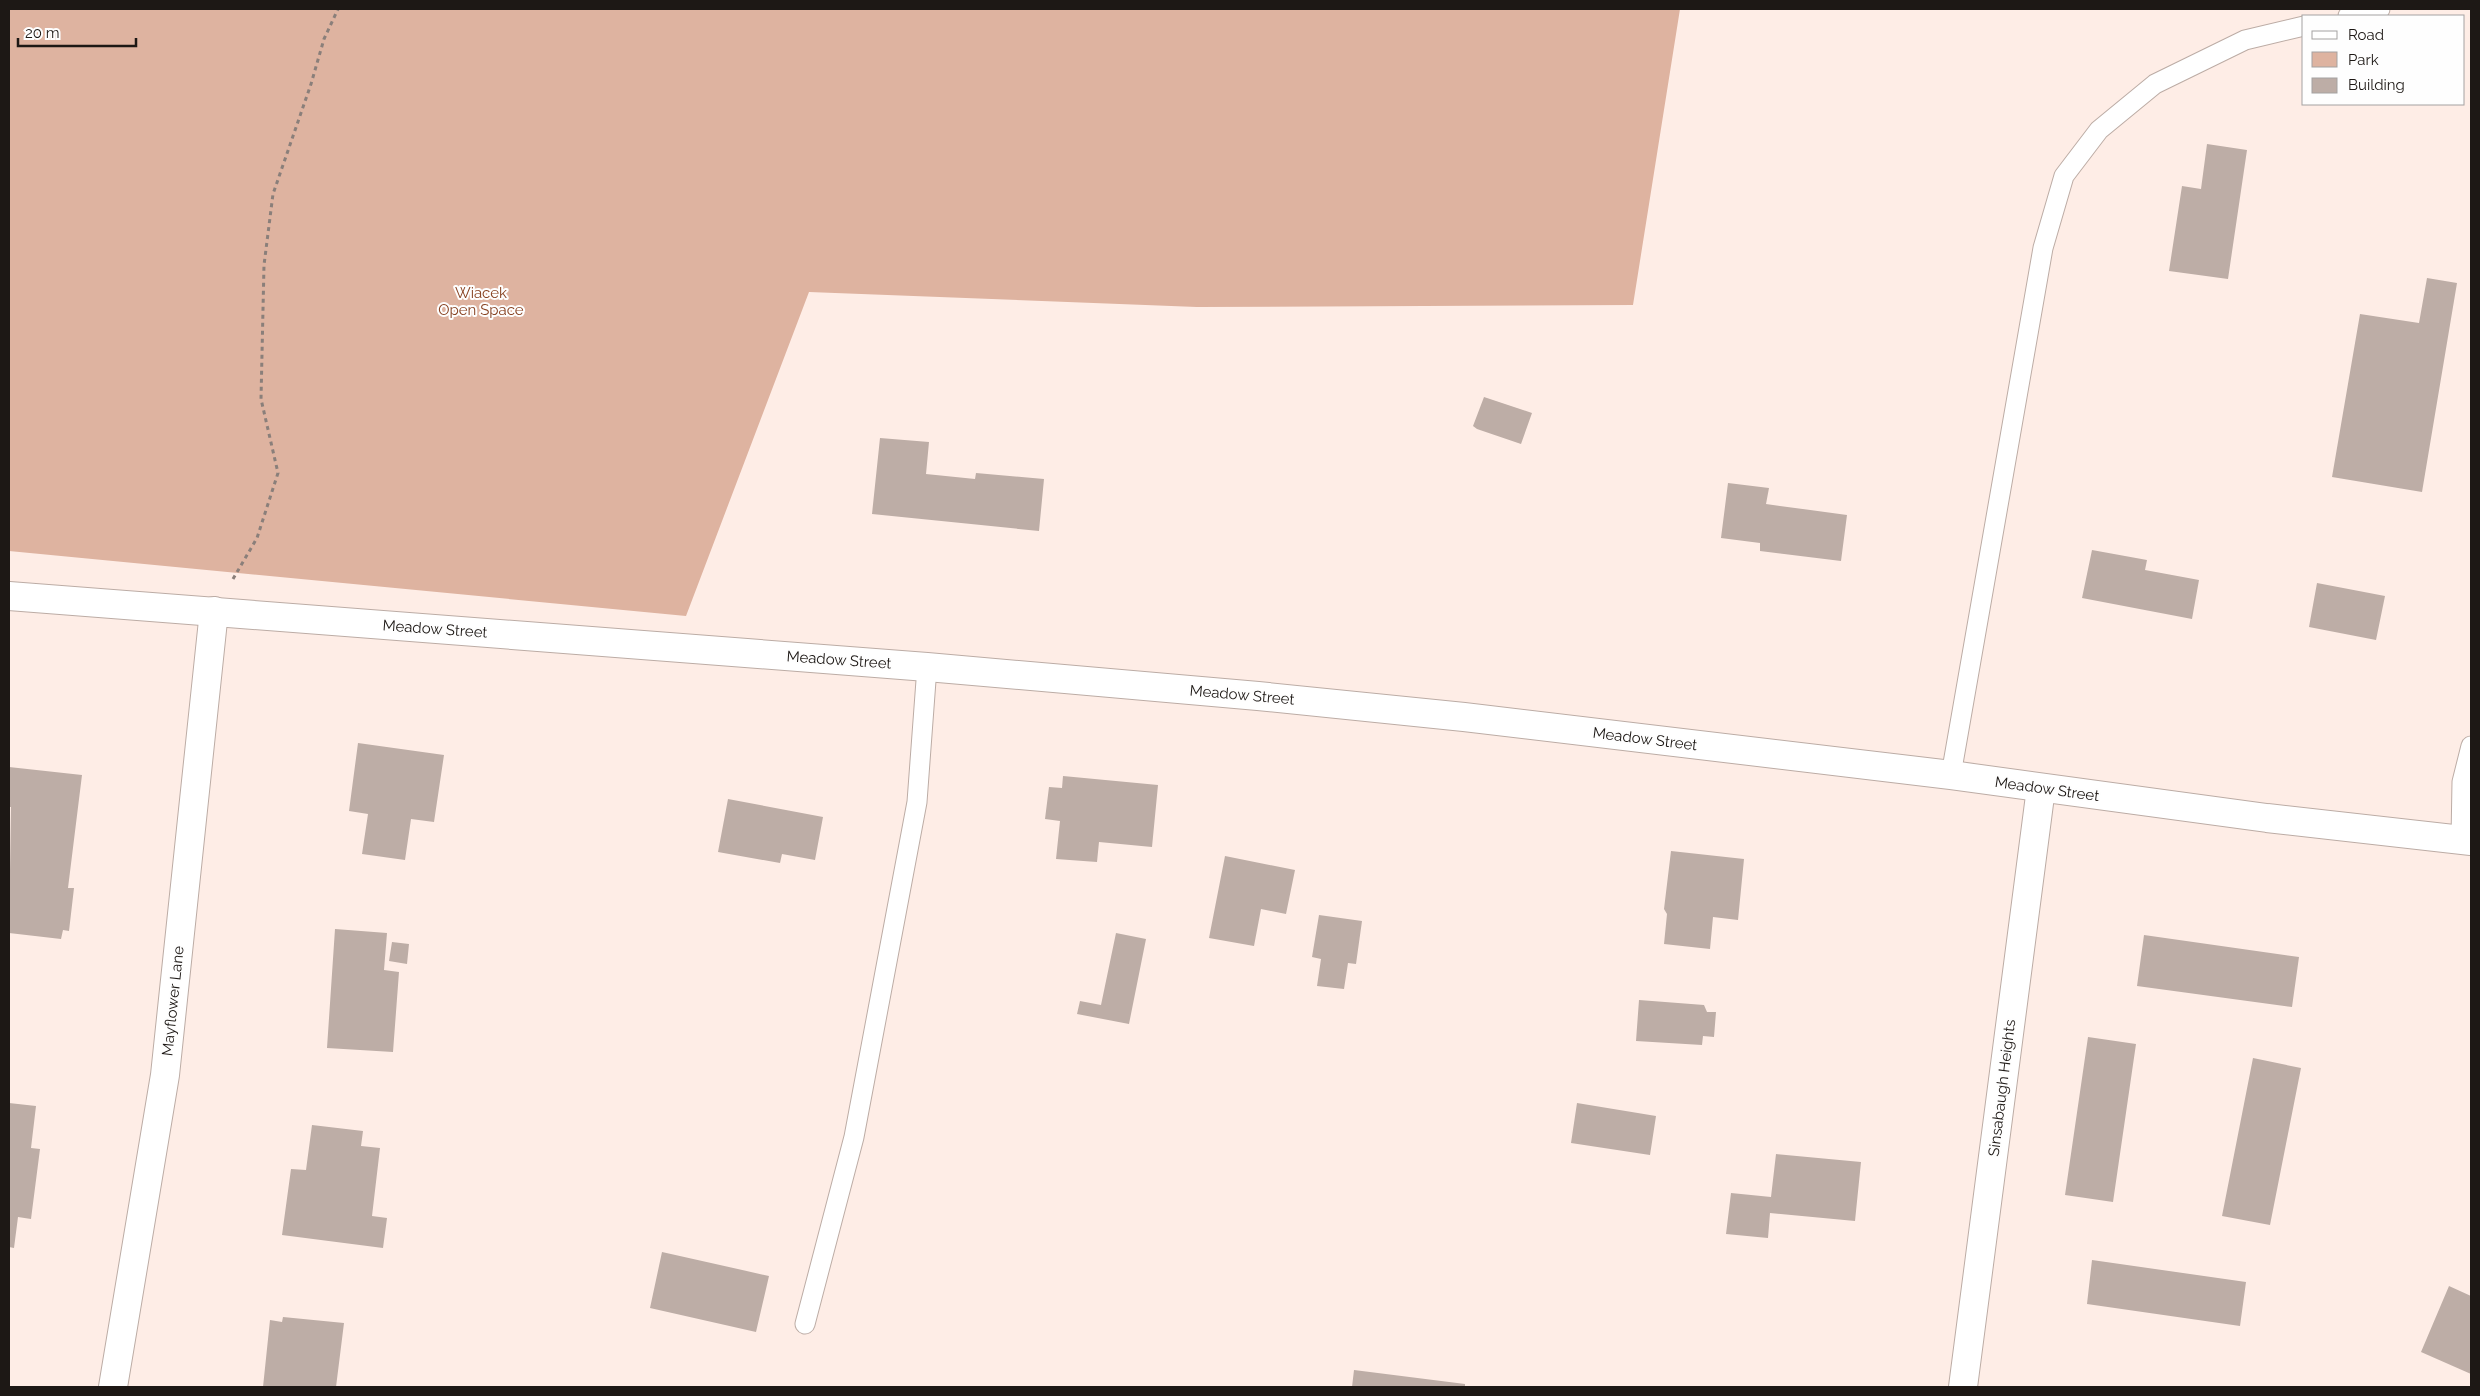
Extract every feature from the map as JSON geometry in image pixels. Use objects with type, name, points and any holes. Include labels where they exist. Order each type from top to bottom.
[{"type":"street","name":"Meadow Street","points":[[9,596],[927,667],[1258,696],[1464,717],[1951,775],[2267,818],[2466,840]]},
{"type":"street","name":"Mayflower Lane","points":[[113,1387],[165,1075],[214,612]]},
{"type":"street","name":"Sinsabaugh Heights","points":[[1962,1387],[2041,788]]},
{"type":"lane","points":[[2353,15],[2380,9]]},
{"type":"lane","points":[[1951,775],[2043,248],[2064,176],[2099,130],[2155,84],[2245,40],[2302,26]]},
{"type":"lane","points":[[805,1324],[854,1137],[917,802],[927,667]]},
{"type":"lane","points":[[2466,840],[2462,782],[2471,746]]},
{"type":"path","points":[[214,612],[257,538],[278,473],[260,399],[264,265],[273,194],[311,84],[324,39],[338,9]]},
{"type":"green space","name":"Wiacek Open Space","points":[[9,9],[1680,9],[1633,305],[1197,307],[809,292],[686,616],[9,551]]},
{"type":"building","points":[[2207,144],[2247,150],[2228,279],[2169,271],[2182,186],[2201,189]]},
{"type":"building","points":[[2427,278],[2457,283],[2422,492],[2332,477],[2360,314],[2419,323]]},
{"type":"building","points":[[1484,397],[1532,413],[1521,444],[1473,426]]},
{"type":"building","points":[[880,438],[929,442],[926,474],[975,479],[976,473],[1044,479],[1039,531],[872,514]]},
{"type":"building","points":[[1728,483],[1769,488],[1766,504],[1847,515],[1841,561],[1760,551],[1760,543],[1721,538]]},
{"type":"building","points":[[2092,550],[2147,560],[2145,570],[2199,580],[2192,619],[2082,598]]},
{"type":"building","points":[[2317,583],[2385,596],[2376,640],[2309,627]]},
{"type":"building","points":[[358,743],[444,755],[434,822],[411,819],[405,860],[362,854],[368,814],[349,811]]},
{"type":"building","points":[[9,767],[82,775],[68,888],[74,888],[69,931],[63,930],[61,939],[9,933],[11,807],[9,807]]},
{"type":"building","points":[[1063,776],[1158,785],[1152,847],[1099,842],[1097,862],[1056,859],[1060,821],[1045,819],[1049,787],[1062,788]]},
{"type":"building","points":[[728,799],[823,817],[815,860],[782,854],[780,863],[718,852]]},
{"type":"building","points":[[1671,851],[1744,859],[1738,920],[1713,917],[1710,949],[1664,944],[1667,914],[1664,909]]},
{"type":"building","points":[[1225,856],[1295,870],[1286,914],[1261,909],[1254,946],[1209,938]]},
{"type":"building","points":[[1319,915],[1362,921],[1356,964],[1348,963],[1344,989],[1317,986],[1321,959],[1312,957]]},
{"type":"building","points":[[335,929],[387,933],[384,970],[399,972],[393,1052],[327,1048]]},
{"type":"building","points":[[1116,933],[1146,939],[1129,1024],[1077,1014],[1080,1001],[1101,1005]]},
{"type":"building","points":[[2144,935],[2299,957],[2292,1007],[2137,986]]},
{"type":"building","points":[[392,942],[409,944],[407,964],[389,961]]},
{"type":"building","points":[[1639,1000],[1704,1005],[1707,1012],[1716,1012],[1714,1037],[1703,1036],[1702,1045],[1636,1041]]},
{"type":"building","points":[[2088,1037],[2136,1044],[2113,1202],[2065,1195]]},
{"type":"building","points":[[2253,1058],[2301,1068],[2270,1225],[2222,1216]]},
{"type":"building","points":[[9,1103],[36,1106],[31,1148],[40,1149],[31,1219],[18,1217],[14,1248],[9,1247]]},
{"type":"building","points":[[1577,1103],[1656,1116],[1650,1155],[1571,1143]]},
{"type":"building","points":[[312,1125],[363,1131],[361,1146],[380,1148],[372,1216],[387,1218],[383,1248],[282,1235],[291,1169],[306,1170]]},
{"type":"building","points":[[1776,1154],[1861,1162],[1855,1221],[1770,1213],[1768,1238],[1726,1234],[1731,1193],[1771,1197]]},
{"type":"building","points":[[662,1252],[769,1276],[756,1332],[650,1308]]},
{"type":"building","points":[[2092,1260],[2246,1282],[2240,1326],[2087,1304]]},
{"type":"building","points":[[2449,1286],[2471,1296],[2471,1374],[2421,1352]]},
{"type":"building","points":[[283,1317],[344,1323],[336,1387],[263,1387],[270,1320],[282,1322]]},
{"type":"building","points":[[1354,1370],[1465,1384],[1465,1387],[1352,1387]]}]
